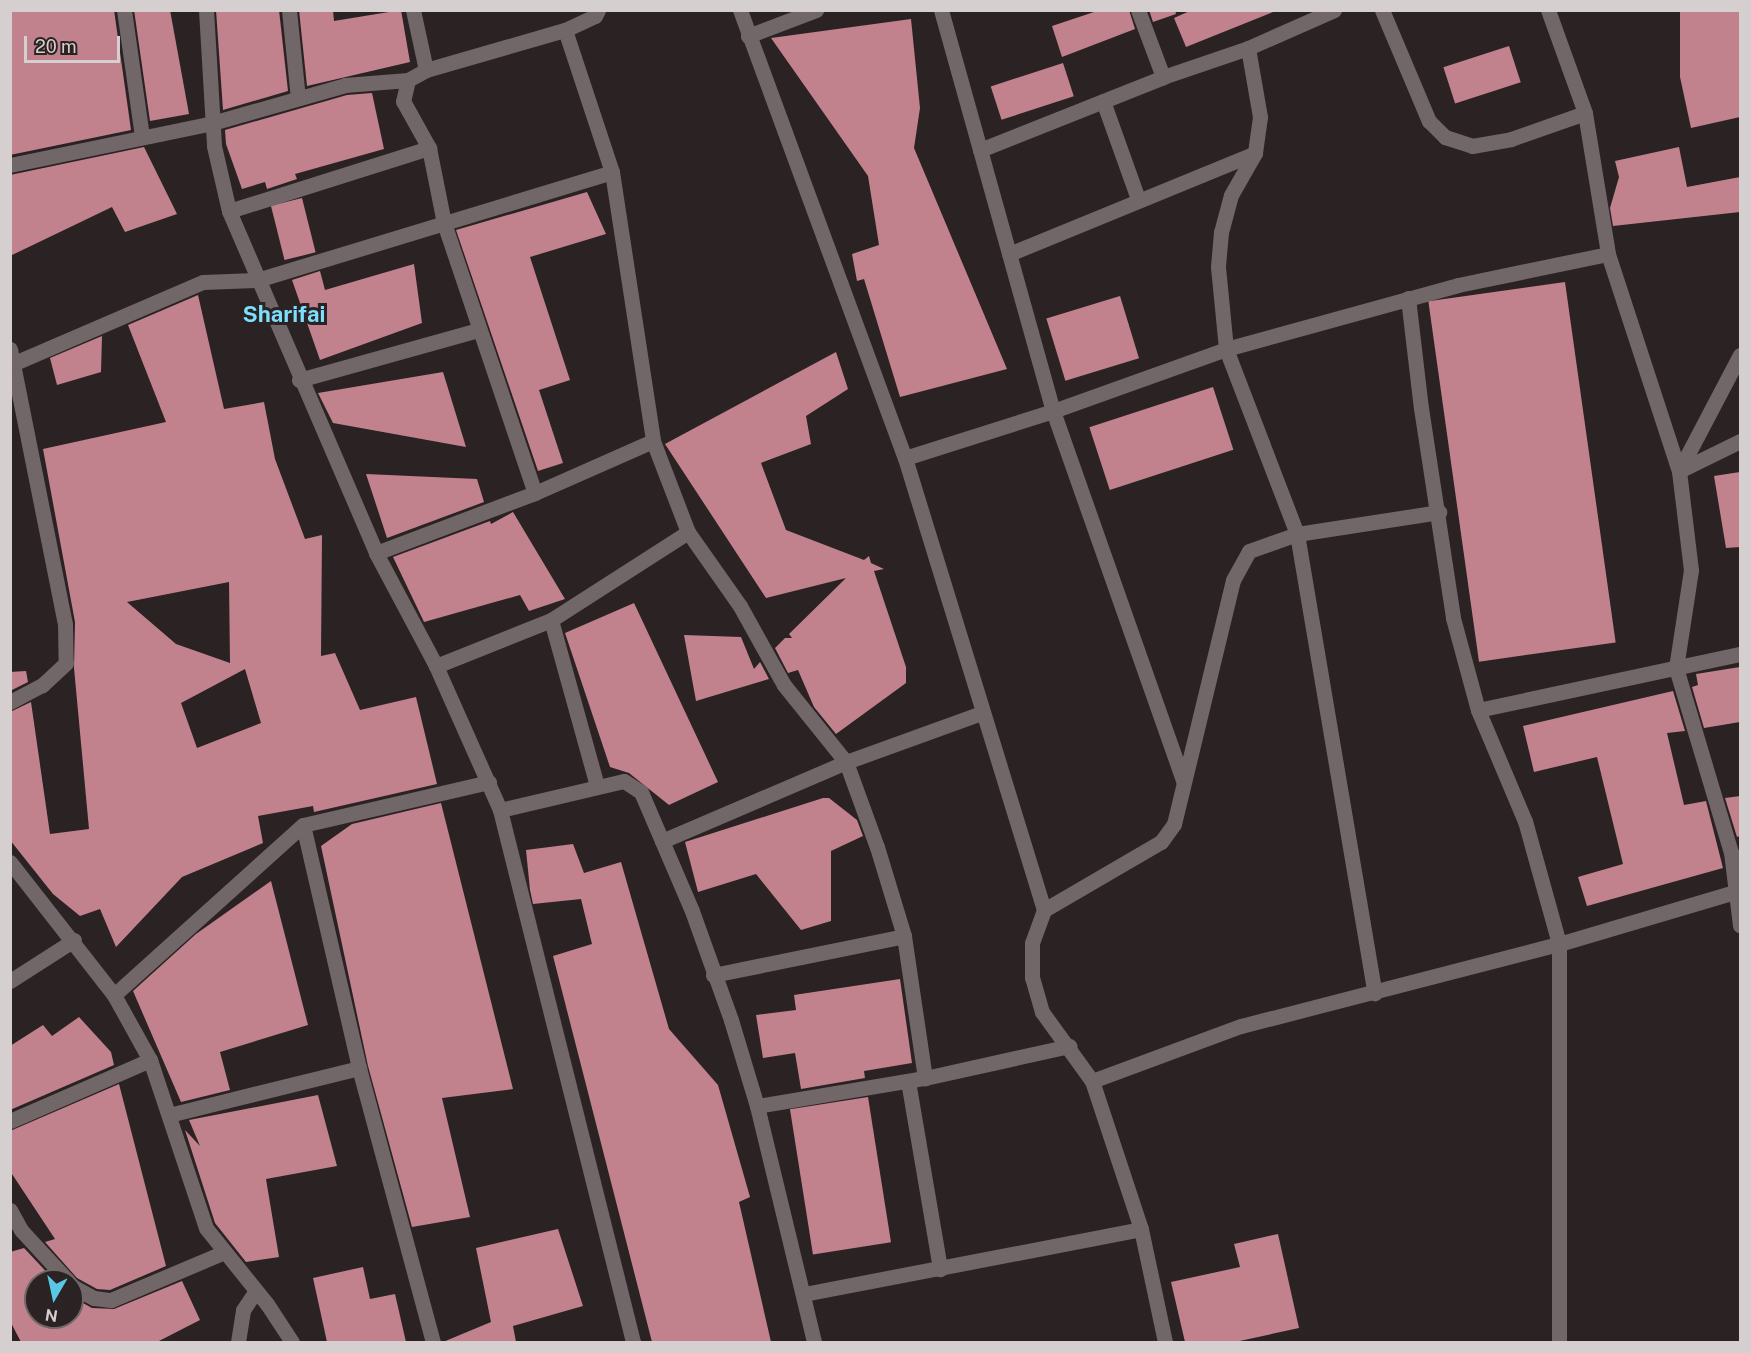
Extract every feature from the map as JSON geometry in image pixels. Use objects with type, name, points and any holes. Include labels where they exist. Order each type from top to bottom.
[{"type":"street","points":[[124,10],[142,136]]},
{"type":"street","points":[[206,10],[212,123],[229,211],[299,380],[376,553],[436,666],[500,810],[633,1342]]},
{"type":"street","points":[[289,10],[298,98]]},
{"type":"street","points":[[413,10],[426,70]]},
{"type":"street","points":[[10,165],[212,123],[345,85],[408,80],[426,70],[566,30],[595,16],[598,10]]},
{"type":"street","points":[[740,10],[905,458],[981,713],[1044,910],[1032,942],[1032,978],[1042,1012],[1069,1046],[1092,1081],[1141,1229],[1165,1342]]},
{"type":"street","points":[[748,36],[816,10]]},
{"type":"street","points":[[941,10],[1053,411],[1184,782]]},
{"type":"street","points":[[1138,10],[1163,77]]},
{"type":"street","points":[[980,150],[1163,77],[1248,48],[1334,10]]},
{"type":"street","points":[[1382,10],[1429,121],[1445,137],[1472,146],[1511,139],[1585,113]]},
{"type":"street","points":[[1548,10],[1585,113],[1608,254],[1679,471],[1691,570],[1676,668],[1736,851],[1735,892],[1740,925]]},
{"type":"street","points":[[566,30],[612,172],[653,441],[688,532],[740,606],[784,685],[846,762],[877,847],[904,936],[926,1078]]},
{"type":"street","points":[[1248,48],[1260,117],[1255,153],[1231,195],[1221,232],[1218,267],[1226,349],[1297,534],[1375,993]]},
{"type":"street","points":[[408,80],[403,101],[429,148],[444,223],[478,330],[535,493]]},
{"type":"street","points":[[1102,101],[1138,198]]},
{"type":"street","points":[[229,211],[429,148]]},
{"type":"street","points":[[1009,254],[1138,198],[1255,153]]},
{"type":"street","points":[[10,702],[42,685],[66,663],[65,624],[11,360],[181,290],[220,279],[257,280],[612,172]]},
{"type":"street","points":[[905,458],[1053,411],[1226,349],[1408,298],[1608,254]]},
{"type":"street","points":[[1408,298],[1421,408],[1439,512],[1453,618],[1478,710],[1525,820],[1559,944],[1559,1342]]},
{"type":"street","points":[[299,380],[478,330]]},
{"type":"street","points":[[1679,471],[1740,355]]},
{"type":"street","points":[[376,553],[535,493],[653,441]]},
{"type":"street","points":[[1679,471],[1740,441]]},
{"type":"street","points":[[1044,910],[1161,842],[1174,824],[1233,580],[1249,551],[1297,534],[1439,512]]},
{"type":"street","points":[[436,666],[551,620],[688,532]]},
{"type":"street","points":[[551,620],[597,786]]},
{"type":"street","points":[[1478,710],[1740,654]]},
{"type":"street","points":[[662,841],[846,762],[981,713]]},
{"type":"street","points":[[500,810],[624,781],[641,792],[713,975],[757,1106],[814,1342]]},
{"type":"street","points":[[114,995],[303,825],[489,783]]},
{"type":"street","points":[[303,825],[358,1068],[433,1342]]},
{"type":"street","points":[[10,862],[74,940],[114,995],[150,1060],[206,1228],[222,1253],[256,1291],[292,1342]]},
{"type":"street","points":[[1092,1081],[1241,1026],[1559,944],[1735,892]]},
{"type":"street","points":[[713,975],[904,936]]},
{"type":"street","points":[[10,981],[74,940]]},
{"type":"street","points":[[757,1106],[926,1078],[1069,1046]]},
{"type":"street","points":[[10,1121],[150,1060]]},
{"type":"street","points":[[169,1115],[358,1068]]},
{"type":"street","points":[[908,1081],[940,1269]]},
{"type":"street","points":[[10,1210],[16,1234],[55,1269]]},
{"type":"street","points":[[804,1294],[1141,1229]]},
{"type":"street","points":[[84,1293],[94,1298],[111,1300],[222,1253]]},
{"type":"street","points":[[238,1342],[243,1310],[256,1291]]},
{"type":"building","points":[[10,10],[114,10],[131,130],[10,155]]},
{"type":"building","points":[[134,10],[170,10],[189,114],[150,121]]},
{"type":"building","points":[[216,10],[279,10],[288,91],[223,110]]},
{"type":"building","points":[[299,10],[333,10],[334,21],[401,10],[410,62],[307,86]]},
{"type":"building","points":[[1100,10],[1129,10],[1135,29],[1062,57],[1052,26]]},
{"type":"building","points":[[1149,10],[1175,10],[1176,14],[1153,22]]},
{"type":"building","points":[[1192,10],[1273,10],[1273,12],[1186,47],[1174,18]]},
{"type":"building","points":[[1680,10],[1740,10],[1740,117],[1691,128],[1680,77]]},
{"type":"building","points":[[911,19],[920,108],[914,148],[1007,369],[900,397],[864,279],[857,281],[852,254],[879,245],[868,176],[771,38]]},
{"type":"building","points":[[1509,46],[1521,82],[1455,103],[1443,67]]},
{"type":"building","points":[[1063,63],[1074,96],[1002,120],[991,86]]},
{"type":"building","points":[[372,93],[384,149],[295,174],[297,179],[267,189],[265,182],[242,189],[226,144],[225,130],[347,95]]},
{"type":"building","points":[[144,147],[177,214],[125,232],[112,207],[10,256],[10,175]]},
{"type":"building","points":[[1679,147],[1687,187],[1740,177],[1740,212],[1613,226],[1610,208],[1619,177],[1615,161]]},
{"type":"building","points":[[587,192],[606,234],[530,257],[570,380],[539,390],[563,463],[538,471],[456,230]]},
{"type":"building","points":[[302,198],[316,252],[284,260],[271,206]]},
{"type":"building","points":[[414,264],[422,323],[320,360],[292,280],[320,271],[325,290]]},
{"type":"building","points":[[1565,282],[1616,642],[1479,662],[1428,301]]},
{"type":"building","points":[[198,295],[224,409],[264,402],[275,459],[305,539],[322,535],[321,656],[335,653],[360,710],[416,697],[437,784],[314,812],[313,806],[258,816],[263,843],[182,877],[116,947],[100,909],[80,916],[53,894],[10,840],[10,712],[31,702],[50,834],[89,829],[74,668],[75,622],[43,449],[166,422],[128,325]],"holes":[[[229,582],[230,663],[176,644],[127,602]],[[245,669],[261,723],[197,748],[181,703]]]},
{"type":"building","points":[[1120,296],[1139,358],[1065,381],[1046,319]]},
{"type":"building","points":[[102,336],[101,372],[57,385],[50,358]]},
{"type":"building","points":[[836,352],[848,389],[806,416],[811,444],[761,463],[786,530],[864,560],[869,556],[871,563],[884,569],[874,571],[906,667],[906,683],[836,734],[814,707],[798,670],[788,673],[775,648],[785,638],[792,638],[789,634],[846,578],[766,598],[665,444]]},
{"type":"building","points":[[443,372],[466,447],[333,423],[318,393]]},
{"type":"building","points":[[1213,387],[1233,450],[1110,490],[1089,427]]},
{"type":"building","points":[[1740,472],[1740,547],[1726,548],[1714,476]]},
{"type":"building","points":[[366,474],[477,479],[484,502],[387,538]]},
{"type":"building","points":[[513,512],[565,599],[529,611],[520,595],[424,622],[393,557],[490,521],[491,524]]},
{"type":"building","points":[[634,603],[718,782],[669,805],[629,773],[610,767],[565,633]]},
{"type":"building","points":[[684,635],[741,637],[754,669],[760,662],[769,679],[696,701]]},
{"type":"building","points":[[1740,667],[1740,722],[1704,728],[1692,687],[1698,685],[1696,674]]},
{"type":"building","points":[[26,671],[28,682],[10,691],[10,672]]},
{"type":"building","points":[[1673,691],[1685,731],[1667,733],[1684,805],[1706,801],[1723,868],[1587,906],[1578,877],[1623,864],[1597,757],[1534,772],[1523,726]]},
{"type":"building","points":[[1740,796],[1740,836],[1737,837],[1725,798]]},
{"type":"building","points":[[829,798],[857,820],[863,836],[831,851],[831,921],[801,930],[756,874],[698,892],[685,842]]},
{"type":"building","points":[[441,803],[513,1089],[442,1098],[470,1217],[412,1227],[368,1066],[321,846],[352,824]]},
{"type":"building","points":[[573,844],[584,873],[621,862],[669,1029],[718,1085],[750,1197],[739,1202],[771,1342],[652,1342],[553,956],[592,944],[581,899],[533,904],[530,890],[526,850]]},
{"type":"building","points":[[271,881],[308,1025],[220,1052],[230,1090],[181,1102],[133,991],[196,934]]},
{"type":"building","points":[[900,979],[912,1063],[864,1071],[865,1078],[801,1089],[795,1053],[763,1058],[756,1015],[796,1010],[794,995]]},
{"type":"building","points":[[79,1017],[111,1052],[114,1065],[10,1110],[10,1046],[43,1025],[52,1036]]},
{"type":"building","points":[[119,1084],[166,1266],[110,1290],[97,1289],[84,1282],[84,1269],[69,1269],[45,1242],[55,1239],[10,1171],[10,1131]]},
{"type":"building","points":[[318,1095],[337,1166],[266,1179],[279,1257],[246,1262],[215,1223],[185,1130],[200,1146],[189,1120]]},
{"type":"building","points":[[868,1097],[891,1242],[813,1255],[790,1109]]},
{"type":"building","points":[[558,1229],[583,1306],[513,1326],[516,1342],[443,1342],[491,1322],[476,1248]]},
{"type":"building","points":[[1278,1234],[1299,1328],[1235,1342],[1185,1342],[1171,1282],[1240,1267],[1234,1244]]},
{"type":"building","points":[[24,1248],[44,1269],[24,1269],[24,1329],[84,1329],[84,1304],[92,1308],[114,1309],[182,1281],[200,1320],[157,1342],[21,1342],[10,1321],[10,1252]]},
{"type":"building","points":[[363,1267],[370,1299],[395,1294],[406,1342],[327,1342],[313,1278]]},
{"type":"district","name":"Sharifai","points":[[284,315]]}]
